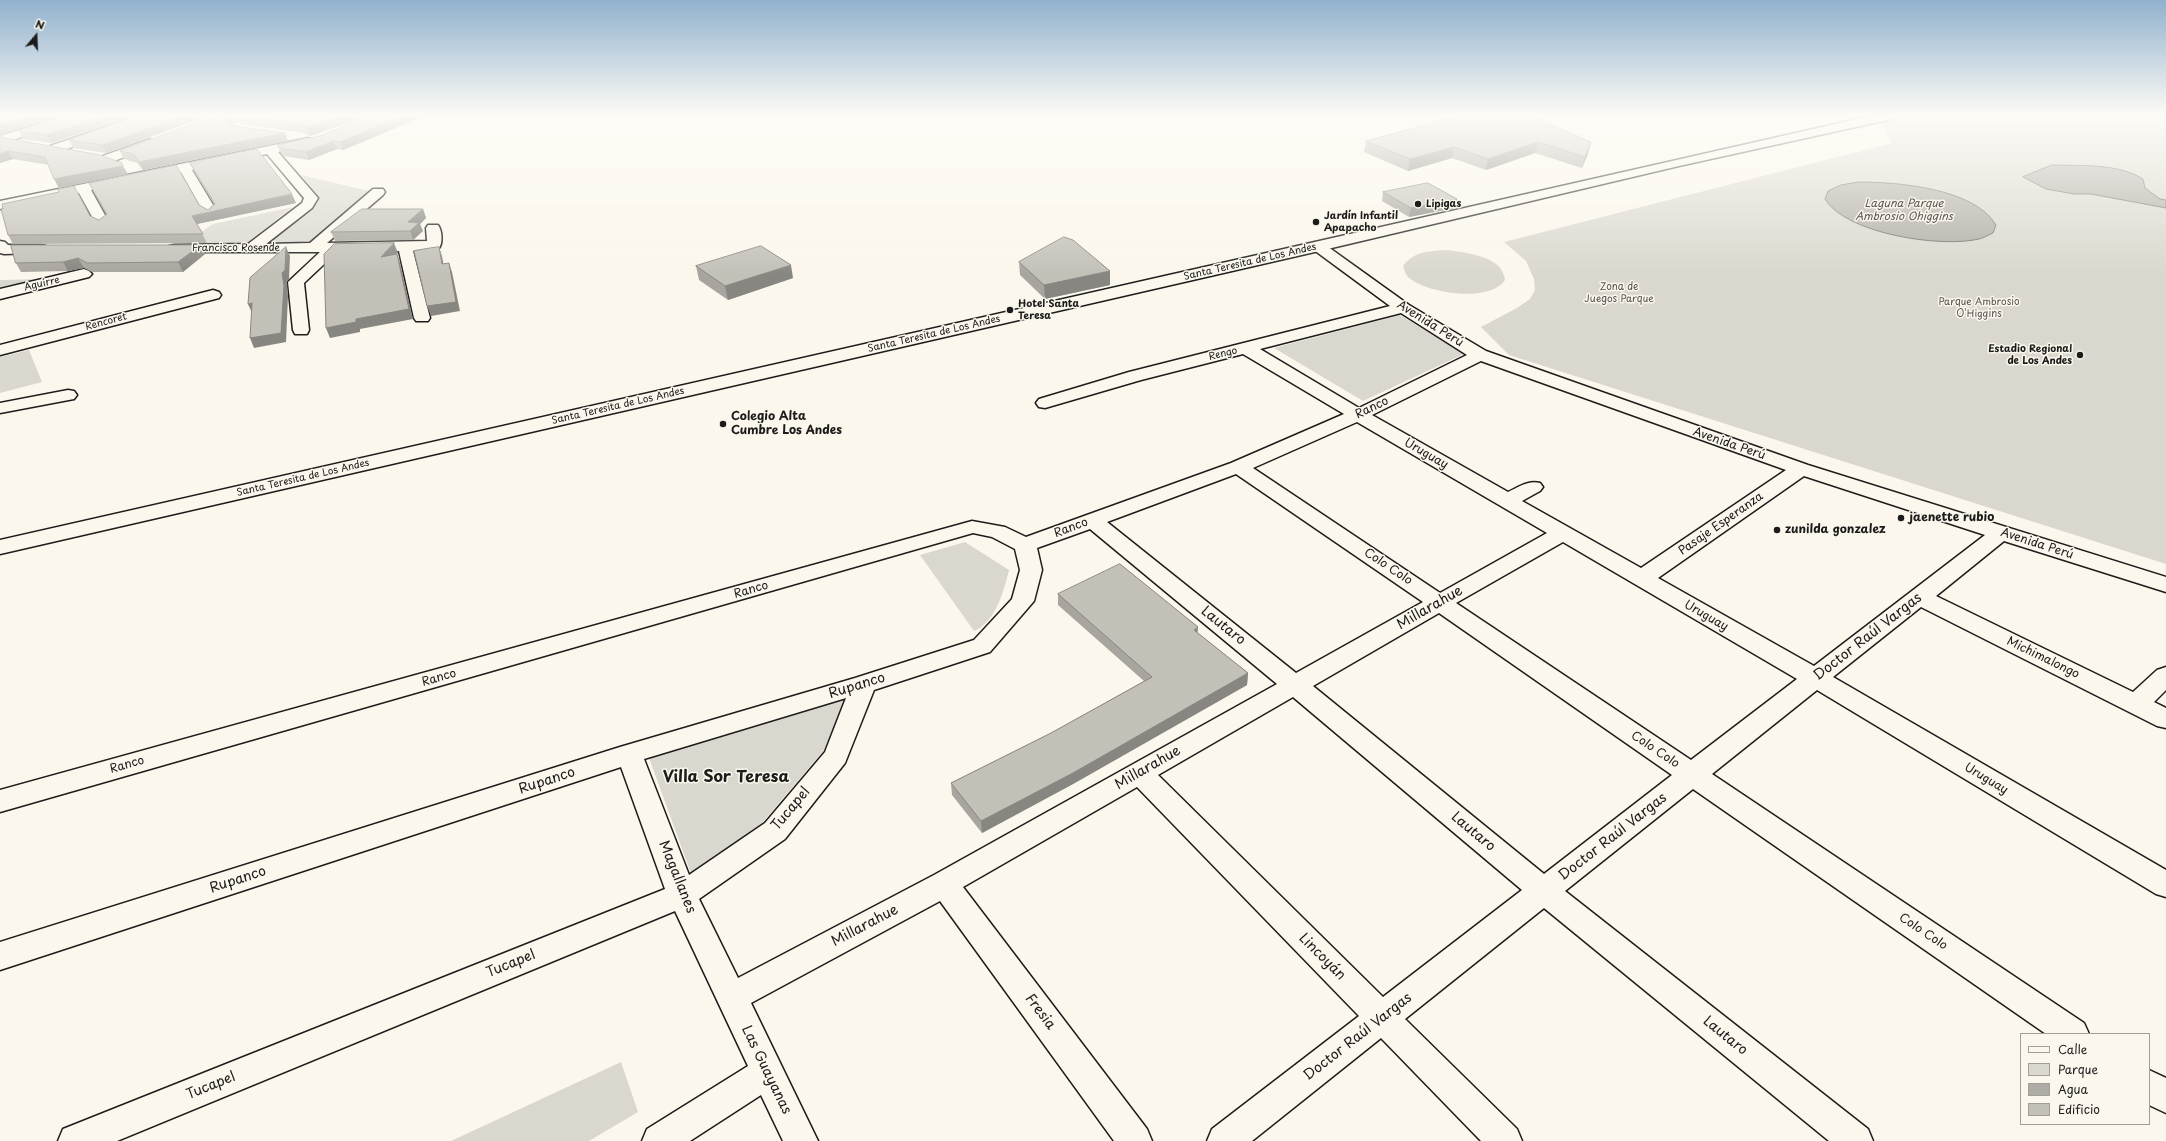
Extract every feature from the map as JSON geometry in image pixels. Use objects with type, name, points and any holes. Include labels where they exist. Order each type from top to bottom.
[{"type":"street","points":[[128,168],[132,170]]},
{"type":"street","points":[[0,206],[83,188],[132,170],[178,168]]},
{"type":"street","points":[[185,168],[211,213]]},
{"type":"street","points":[[252,248],[307,205],[311,198],[286,168]]},
{"type":"street","name":"Santa Teresita de Los Andes","points":[[0,547],[1319,247],[1653,168]]},
{"type":"street","points":[[83,188],[103,224]]},
{"type":"street","points":[[313,248],[378,192]]},
{"type":"street","name":"Francisco Rosende","points":[[156,249],[405,247],[434,245],[433,228]]},
{"type":"street","points":[[0,244],[4,250],[52,249]]},
{"type":"street","points":[[405,247],[422,318]]},
{"type":"street","name":"Avenida Perú","points":[[1319,247],[1403,308],[1480,356],[1801,469],[2166,585]]},
{"type":"street","points":[[301,330],[296,282],[333,248]]},
{"type":"street","name":"Aguirre","points":[[0,294],[84,274]]},
{"type":"street","name":"Rencoret","points":[[0,350],[212,295]]},
{"type":"street","name":"Rengo","points":[[1045,403],[1134,376],[1403,308]]},
{"type":"street","name":"Uruguay","points":[[1246,348],[1507,502],[1815,678],[2166,885]]},
{"type":"street","name":"Ranco","points":[[0,801],[972,528],[998,532],[1025,545],[1238,467],[1358,415],[1480,356]]},
{"type":"street","points":[[0,408],[68,395]]},
{"type":"street","name":"Colo Colo","points":[[1238,467],[2072,1033]]},
{"type":"street","name":"Pasaje Esperanza","points":[[1641,579],[1801,469]]},
{"type":"street","points":[[1507,502],[1533,487]]},
{"type":"street","name":"Lautaro","points":[[1092,520],[1295,685],[1544,891],[1856,1141]]},
{"type":"street","name":"Doctor Raúl Vargas","points":[[1224,1141],[2002,532]]},
{"type":"street","name":"Millarahue","points":[[731,998],[944,884],[1563,533]]},
{"type":"street","name":"Rupanco","points":[[0,956],[630,754],[864,684],[982,646],[1023,601],[1031,570],[1025,545]]},
{"type":"street","name":"Michimalongo","points":[[1920,597],[2166,719]]},
{"type":"street","points":[[2136,704],[2166,676]]},
{"type":"street","name":"Tucapel","points":[[75,1141],[682,895],[775,831],[836,756],[864,684]]},
{"type":"street","name":"Magallanes","points":[[630,754],[682,895],[731,998]]},
{"type":"street","name":"Lincoyán","points":[[1139,773],[1505,1141]]},
{"type":"street","name":"Fresia","points":[[944,884],[1135,1141]]},
{"type":"street","name":"Las Guayanas","points":[[731,998],[766,1073],[801,1141]]},
{"type":"street","points":[[658,1141],[766,1073]]},
{"type":"street","points":[[2150,1087],[2166,1097]]},
{"type":"green space","name":"Parque Ambrosio O'Higgins","points":[[1793,168],[2166,168],[2166,564],[1509,355],[1481,327],[1517,308],[1530,299],[1535,290],[1534,279],[1526,261],[1504,242]]},
{"type":"green space","points":[[301,175],[369,191],[308,244],[264,244],[317,203],[319,197]]},
{"type":"green space","points":[[293,207],[246,243],[186,243],[213,224]]},
{"type":"green space","points":[[1448,250],[1474,254],[1491,261],[1503,272],[1505,280],[1497,287],[1486,292],[1458,294],[1429,288],[1417,283],[1407,276],[1403,266],[1412,257],[1423,253]]},
{"type":"green space","points":[[47,279],[0,290],[0,280]]},
{"type":"green space","points":[[1400,315],[1464,354],[1363,401],[1274,348]]},
{"type":"green space","points":[[29,350],[42,382],[0,393],[0,357]]},
{"type":"green space","points":[[965,542],[1009,570],[998,605],[993,614],[988,621],[974,631],[920,555]]},
{"type":"green space","points":[[846,699],[824,750],[763,822],[692,876],[649,758]]},
{"type":"green space","points":[[621,1062],[638,1112],[589,1141],[451,1141]]},
{"type":"water","points":[[2044,168],[2112,168],[2122,170],[2143,179],[2145,188],[2160,199],[2166,200],[2166,208],[2091,194],[2074,194],[2046,189],[2023,177]]},
{"type":"water","name":"Laguna Parque Ambrosio Ohiggins","points":[[1859,182],[1913,186],[1953,195],[1971,203],[1985,213],[1996,225],[1993,233],[1981,239],[1962,241],[1919,240],[1896,236],[1873,229],[1853,221],[1836,211],[1825,199],[1828,191],[1841,185]]},
{"type":"building","points":[[50,168],[111,168],[54,179]]},
{"type":"building","points":[[160,168],[178,168],[199,205],[208,210],[215,204],[193,168],[272,168],[292,194],[192,216],[203,234],[8,235],[1,209],[3,209],[2,204],[59,192],[58,189],[74,186],[90,216],[99,220],[107,214],[89,183]]},
{"type":"building","points":[[1428,183],[1457,199],[1411,208],[1383,192]]},
{"type":"building","points":[[362,209],[423,209],[408,222],[419,223],[410,231],[331,232]]},
{"type":"building","points":[[1064,237],[1073,240],[1110,271],[1044,285],[1019,262]]},
{"type":"building","points":[[394,243],[381,257],[397,254],[409,309],[356,319],[356,322],[326,328],[324,254],[334,244]]},
{"type":"building","points":[[11,245],[201,245],[178,262],[87,263],[78,258],[63,262],[16,263]]},
{"type":"building","points":[[761,246],[791,265],[725,286],[696,266]]},
{"type":"building","points":[[286,247],[285,270],[282,273],[284,286],[281,333],[250,338],[252,303],[248,304],[250,278]]},
{"type":"building","points":[[439,247],[442,264],[449,263],[456,302],[427,306],[414,251]]},
{"type":"building","points":[[1120,564],[1198,627],[1194,630],[1248,673],[1073,773],[981,821],[951,783],[1051,733],[1152,677],[1058,594]]},
{"type":"place","name":"Lipigas","points":[[1418,204]]},
{"type":"place","name":"Jardín Infantil Apapacho","points":[[1316,222]]},
{"type":"place","name":"Hotel Santa Teresa","points":[[1010,310]]},
{"type":"place","name":"Estadio Regional de Los Andes","points":[[2080,355]]},
{"type":"place","name":"Colegio Alta Cumbre Los Andes","points":[[723,424]]},
{"type":"place","name":"jaenette rubio","points":[[1901,518]]},
{"type":"place","name":"zunilda gonzalez","points":[[1777,530]]},
{"type":"district","name":"Villa Sor Teresa","points":[[726,778]]},
{"type":"park label","name":"Zona de Juegos Parque","points":[[1619,292]]}]
